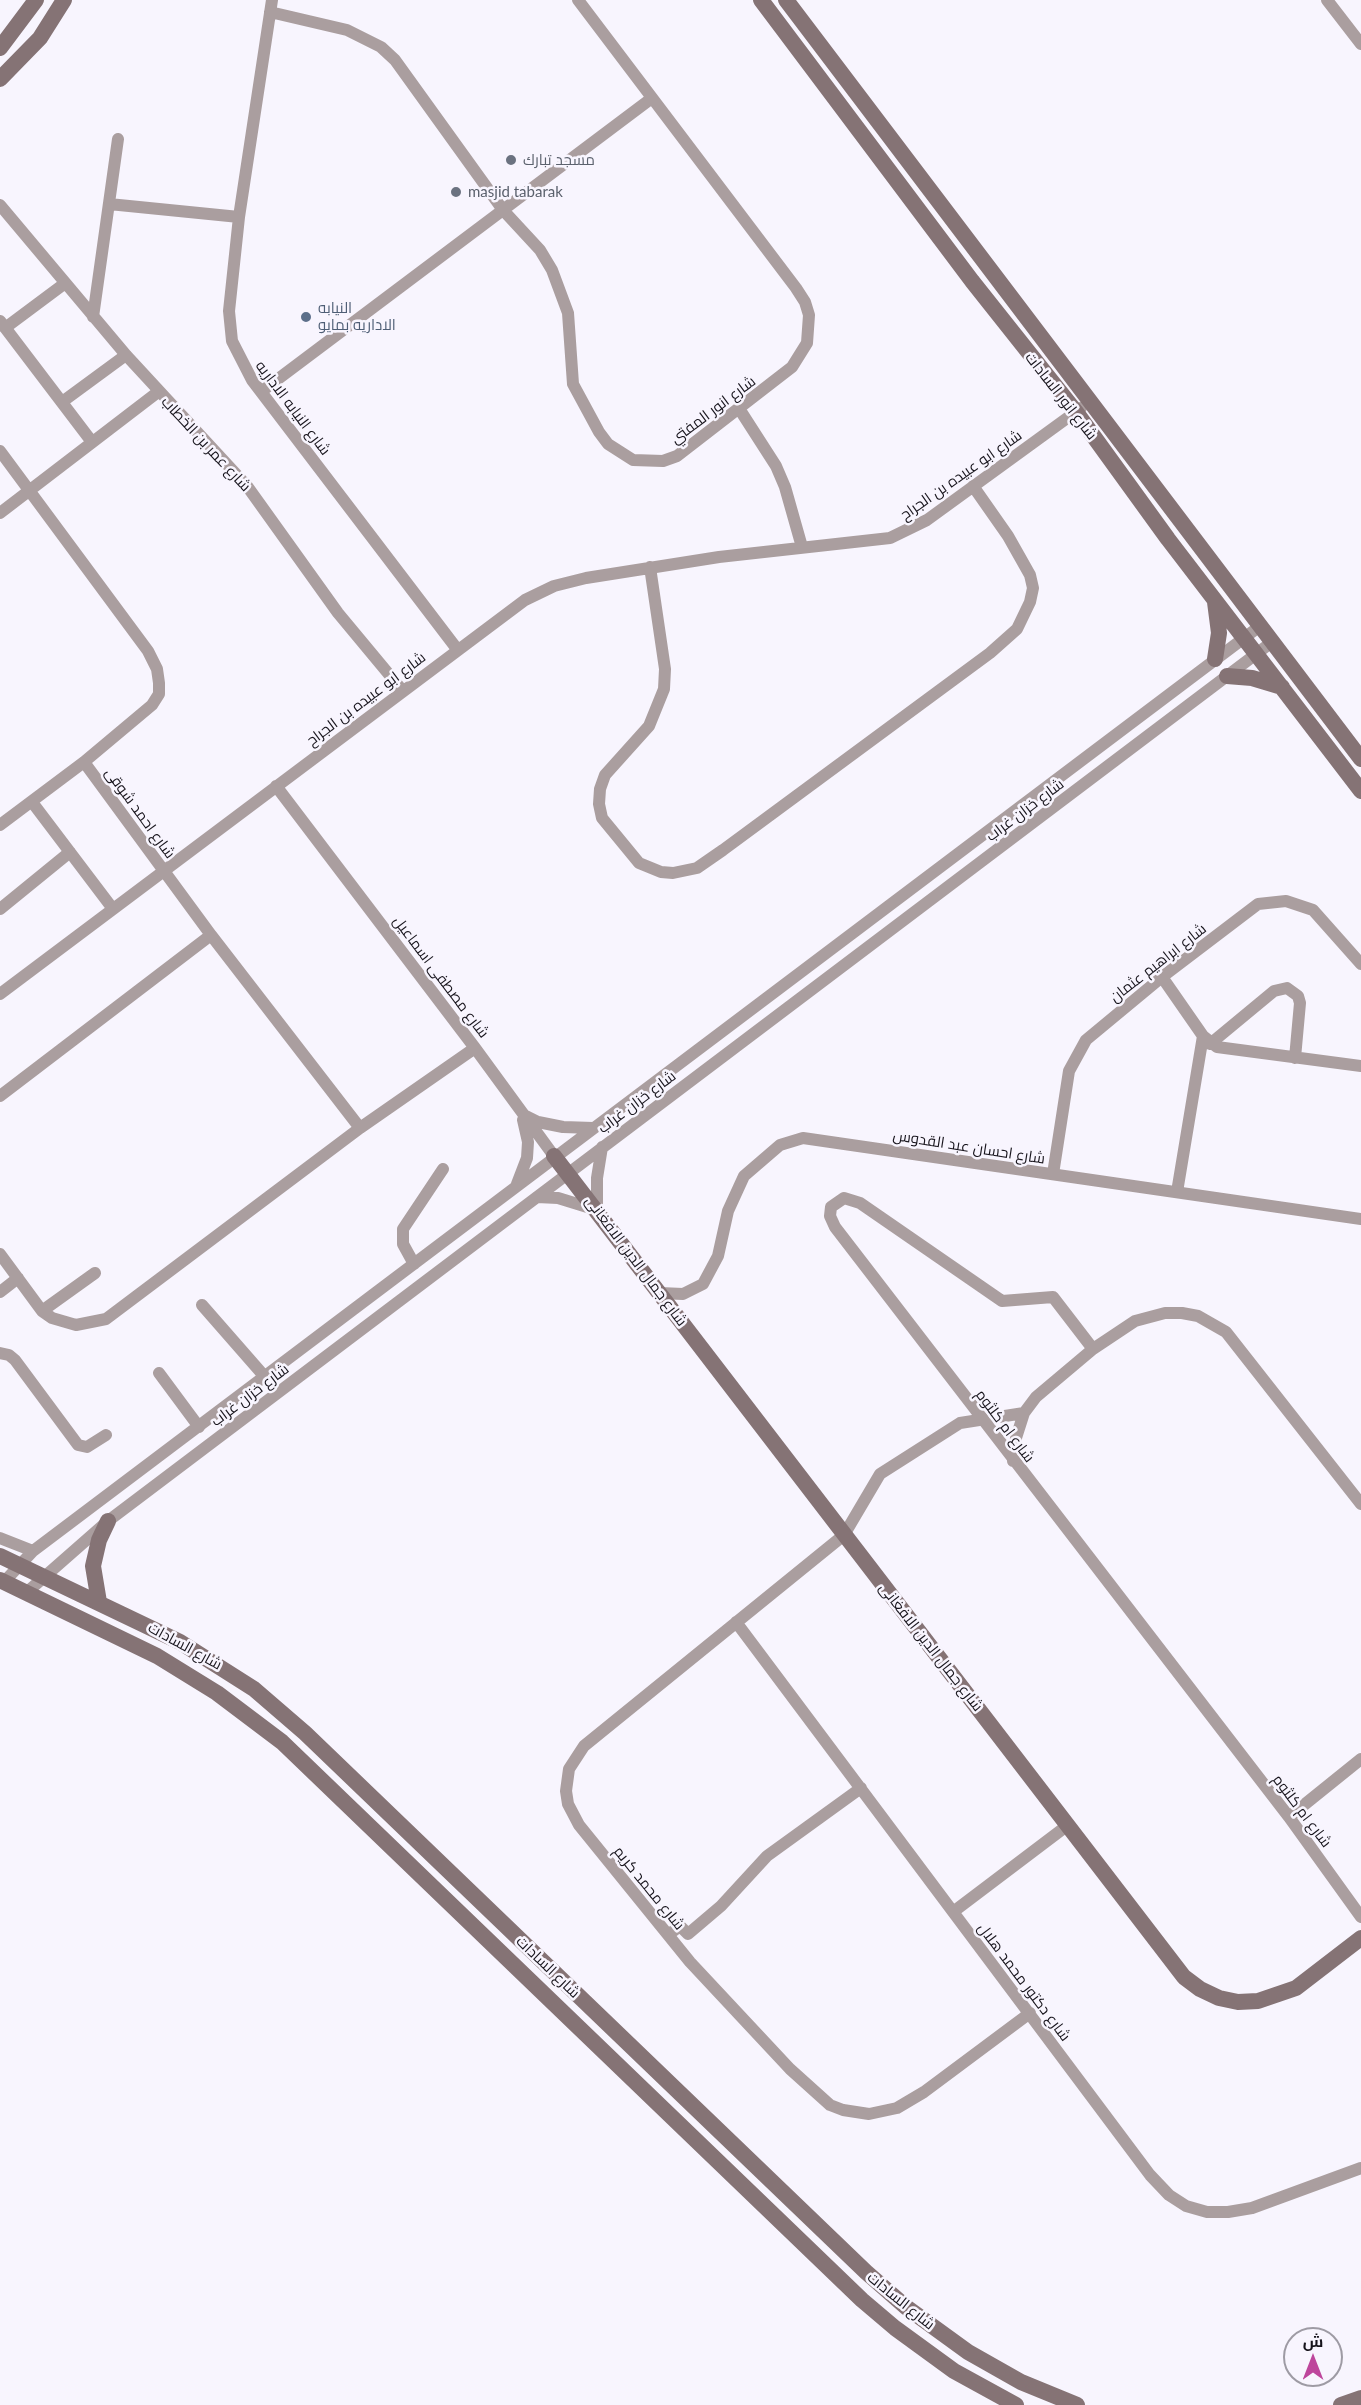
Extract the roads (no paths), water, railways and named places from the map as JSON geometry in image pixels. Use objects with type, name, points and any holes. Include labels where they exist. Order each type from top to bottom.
[{"type":"street","points":[[0,48],[36,0]]},
{"type":"street","points":[[0,79],[21,61],[40,38],[64,0]]},
{"type":"street","name":"شارع انور المفتي","points":[[271,6],[347,30],[381,47],[395,60],[503,210],[540,250],[552,270],[568,313],[573,384],[578,398],[608,444],[633,460],[663,461],[677,456],[740,410],[792,367],[801,356],[810,330],[809,315],[805,302],[796,288],[578,0]]},
{"type":"street","name":"شارع انور السادات","points":[[760,0],[972,281],[1082,406],[1260,626],[1361,759]]},
{"type":"street","name":"شارع انور السادات","points":[[786,0],[1082,406],[1168,539],[1361,791]]},
{"type":"street","points":[[1327,0],[1361,44]]},
{"type":"street","name":"شارع النيابه الاداريه","points":[[271,6],[239,217],[230,326],[237,355],[244,368],[457,649]]},
{"type":"street","points":[[262,391],[652,98]]},
{"type":"street","points":[[93,317],[118,139]]},
{"type":"street","points":[[109,204],[239,217]]},
{"type":"street","name":"شارع عمر بن الخطاب","points":[[3,213],[158,392],[213,447],[247,486],[338,613],[402,690]]},
{"type":"street","points":[[63,284],[3,324],[92,442]]},
{"type":"street","points":[[62,402],[126,355]]},
{"type":"street","points":[[0,513],[158,392]]},
{"type":"street","name":"شارع ابو عبيده بن الجراح","points":[[0,994],[402,690],[525,600],[554,586],[650,567],[890,538],[927,520],[1082,406]]},
{"type":"street","points":[[740,410],[776,466],[785,487],[802,547]]},
{"type":"street","name":"شارع احمد شوقى","points":[[0,451],[148,651],[157,669],[159,694],[152,705],[84,762],[163,872],[360,1128]]},
{"type":"street","points":[[650,567],[665,669],[664,689],[649,726],[605,775],[600,789],[599,804],[603,818],[639,863],[655,871],[674,873],[697,868],[723,850],[990,652],[1017,628],[1030,602],[1033,588],[1030,575],[1008,536],[972,486]]},
{"type":"street","points":[[1214,598],[1219,633],[1215,659]]},
{"type":"street","name":"شارع خزان غراب","points":[[2,1581],[33,1551],[1260,626]]},
{"type":"street","name":"شارع خزان غراب","points":[[26,1593],[108,1521],[1272,642]]},
{"type":"street","points":[[1227,676],[1252,678],[1283,687]]},
{"type":"street","points":[[0,825],[84,762]]},
{"type":"street","name":"شارع مصطفى اسماعيل","points":[[276,786],[554,1156]]},
{"type":"street","points":[[32,802],[113,909]]},
{"type":"street","points":[[0,909],[70,852]]},
{"type":"street","points":[[938,868],[951,884]]},
{"type":"street","name":"شارع ابراهيم عثمان","points":[[1053,1174],[1069,1071],[1076,1054],[1086,1040],[1162,977],[1258,904],[1286,901],[1313,910],[1324,919],[1361,964]]},
{"type":"street","points":[[0,1096],[211,935]]},
{"type":"street","points":[[1162,977],[1207,1040],[1226,1049],[1361,1066]]},
{"type":"street","points":[[1177,1192],[1207,1040],[1274,991],[1287,988],[1298,996],[1300,1003],[1295,1058]]},
{"type":"street","points":[[0,1254],[42,1311],[52,1318],[76,1325],[88,1325],[106,1319],[360,1128],[475,1048]]},
{"type":"street","points":[[520,1113],[538,1122],[555,1126],[594,1128]]},
{"type":"street","points":[[516,1186],[524,1171],[528,1142],[520,1113]]},
{"type":"street","name":"شارع احسان عبد القدوس","points":[[660,1293],[683,1294],[703,1284],[718,1256],[728,1211],[744,1176],[771,1151],[791,1140],[815,1139],[1361,1219]]},
{"type":"street","points":[[537,1197],[558,1197],[597,1209],[597,1178],[602,1147]]},
{"type":"street","name":"شارع جمال الدين الافغانى","points":[[554,1156],[597,1209],[1184,1977],[1200,1989],[1219,1998],[1238,2002],[1278,1997],[1296,1988],[1361,1938]]},
{"type":"street","points":[[414,1264],[403,1244],[403,1229],[443,1169]]},
{"type":"street","name":"شارع ام كلثوم","points":[[1093,1349],[1053,1297],[1002,1301],[860,1203],[844,1198],[831,1207],[830,1216],[835,1227],[1289,1817],[1361,1917]]},
{"type":"street","points":[[42,1311],[95,1273]]},
{"type":"street","points":[[0,1292],[18,1278]]},
{"type":"street","points":[[202,1305],[265,1377]]},
{"type":"street","points":[[1013,1461],[1024,1413],[1036,1397],[1093,1349],[1135,1321],[1166,1313],[1190,1315],[1215,1324],[1226,1332],[1361,1504]]},
{"type":"street","points":[[0,1353],[9,1355],[15,1360],[78,1445],[87,1447],[106,1435]]},
{"type":"street","points":[[159,1373],[199,1427]]},
{"type":"street","points":[[844,1535],[880,1474],[960,1423],[1024,1413]]},
{"type":"street","points":[[99,1602],[93,1566],[99,1540],[108,1521]]},
{"type":"street","name":"شارع محمد كريم","points":[[844,1535],[584,1746],[575,1756],[566,1778],[568,1804],[579,1825],[721,1998],[790,2069],[830,2105],[856,2113],[882,2112],[909,2101],[1030,2013]]},
{"type":"street","points":[[0,1538],[33,1551]]},
{"type":"street","name":"شارع السادات","points":[[0,1556],[99,1602],[211,1659],[280,1710],[866,2272],[906,2307],[994,2368],[1077,2405]]},
{"type":"street","name":"شارع السادات","points":[[2,1581],[157,1656],[190,1676],[282,1742],[862,2300],[895,2328],[954,2371],[1016,2405]]},
{"type":"street","name":"شارع دكتور محمد هلال","points":[[736,1622],[1150,2175],[1168,2195],[1186,2206],[1207,2212],[1252,2208],[1361,2169]]},
{"type":"street","points":[[1289,1817],[1361,1759]]},
{"type":"street","points":[[668,1935],[680,1926],[688,1934],[739,1888],[767,1856],[861,1788]]},
{"type":"street","points":[[953,1912],[1068,1825]]},
{"type":"street","points":[[1341,2405],[1361,2398]]},
{"type":"place","name":"مسجد تبارك","points":[[511,160]]},
{"type":"place","name":"masjid tabarak","points":[[456,192]]},
{"type":"place","name":"النيابه الاداريه بمايو","points":[[306,317]]}]
